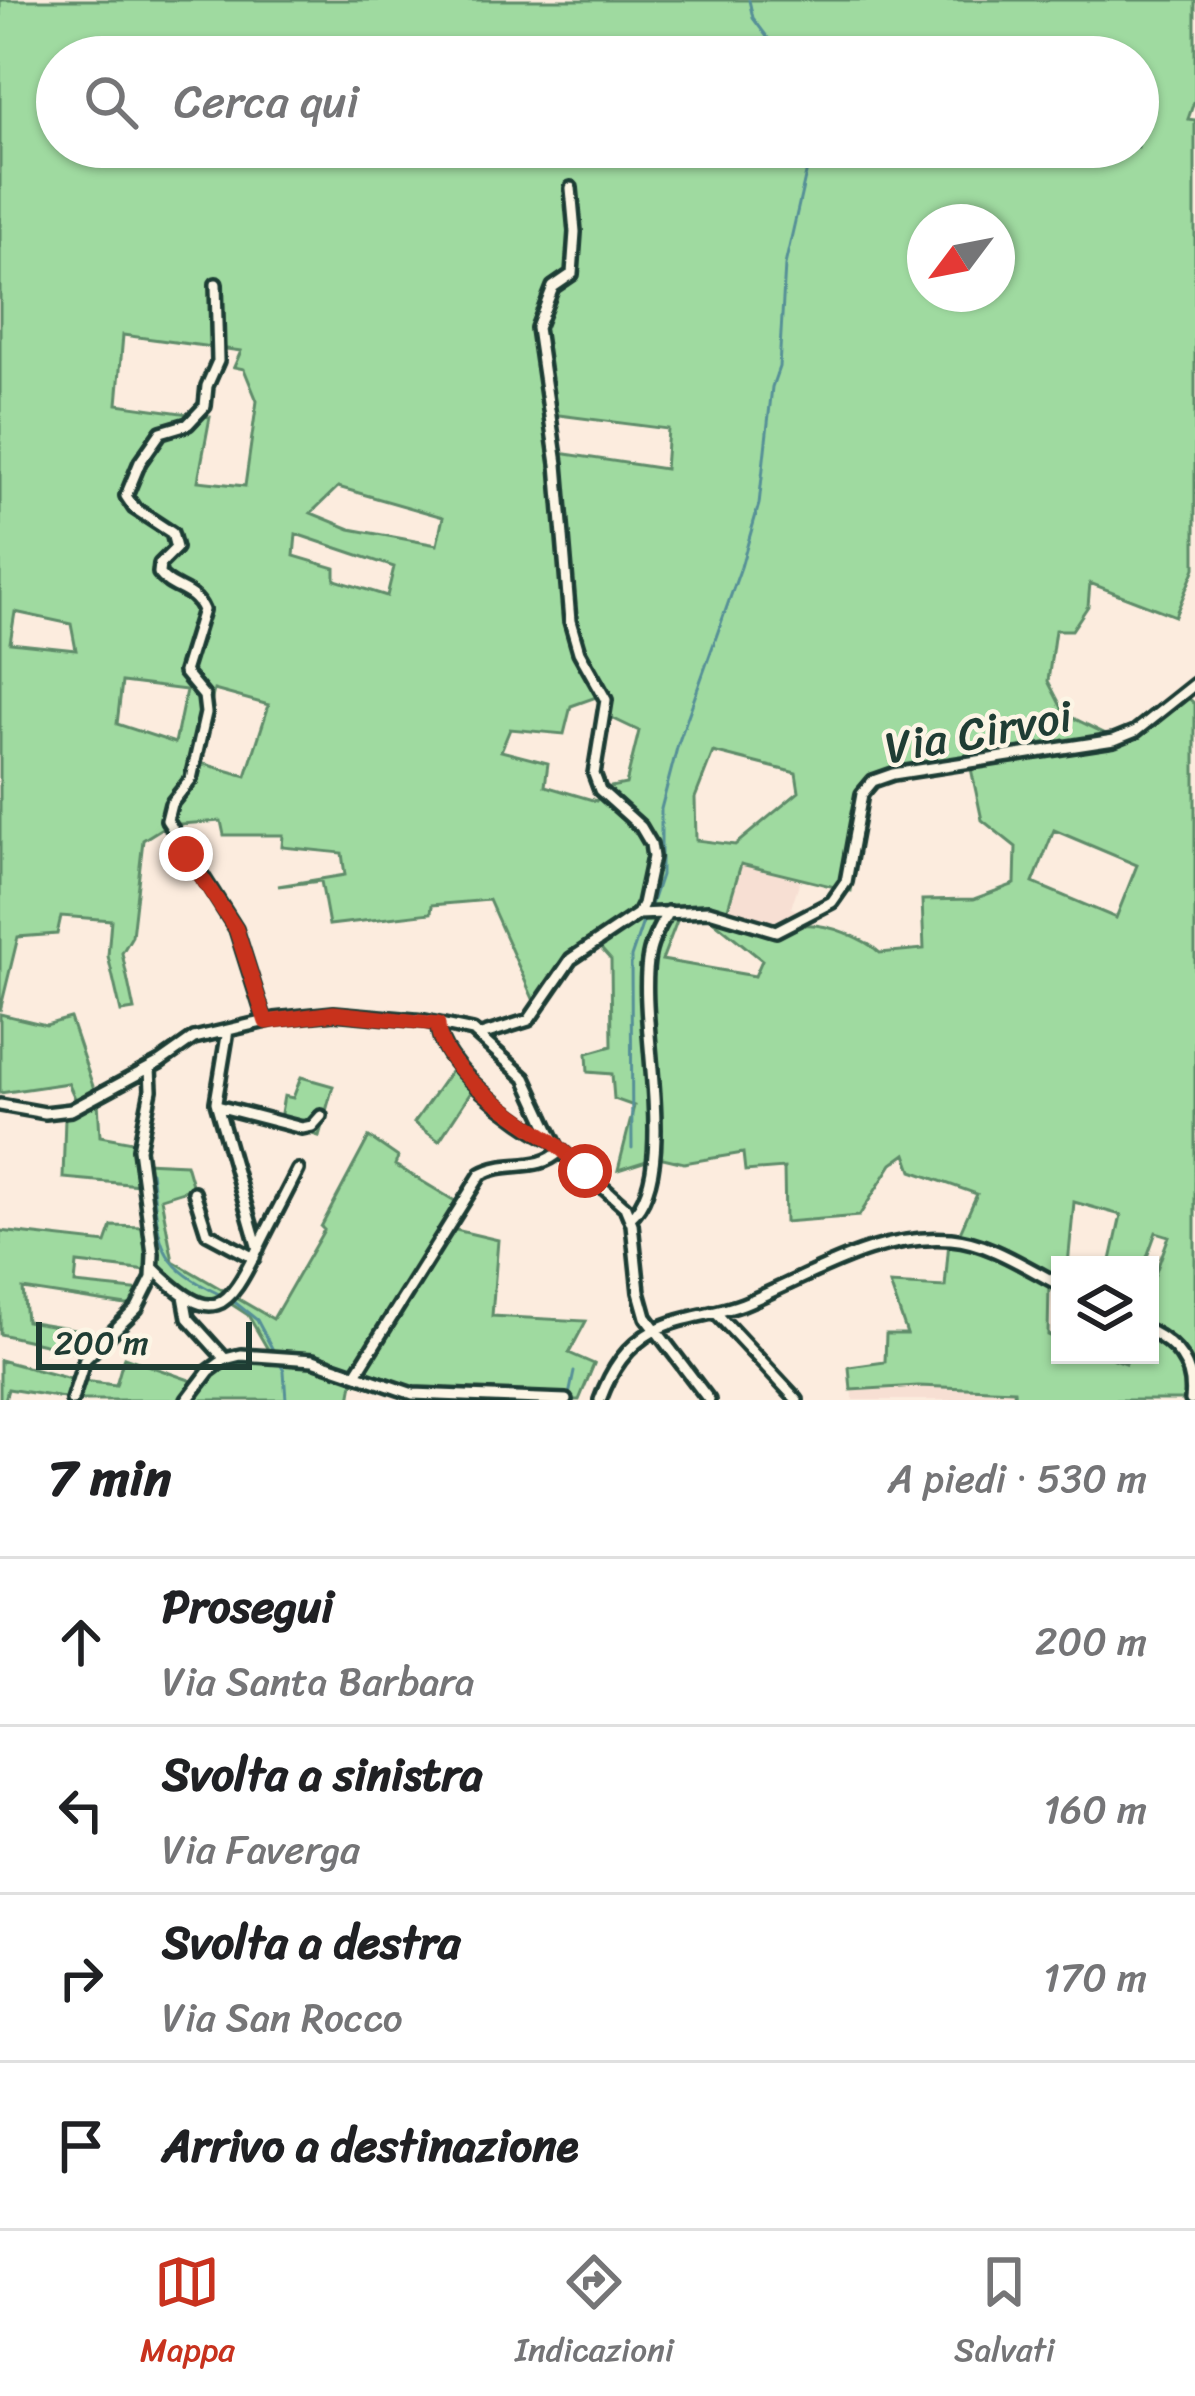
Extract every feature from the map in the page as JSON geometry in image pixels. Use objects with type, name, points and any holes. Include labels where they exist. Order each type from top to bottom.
[{"type":"street","points":[[481,1035],[529,1019],[571,959],[638,914],[649,887],[653,850],[645,831],[596,783],[596,746],[606,700],[579,652],[570,621],[537,328],[553,287],[572,274],[571,188]]},
{"type":"street","points":[[216,284],[218,361],[207,386],[205,406],[192,421],[160,432],[126,492],[134,508],[166,526],[175,537],[174,552],[158,568],[162,578],[192,592],[202,610],[184,672],[204,696],[206,712],[191,779],[171,804],[167,820],[236,929],[266,1022]]},
{"type":"street","name":"Via Cirvoi","points":[[638,914],[709,911],[770,931],[783,928],[832,902],[844,890],[862,794],[873,781],[1114,740],[1136,731],[1195,684]]},
{"type":"street","points":[[630,1218],[640,1207],[652,1168],[654,1105],[645,999],[649,953],[668,912]]},
{"type":"street","points":[[0,1106],[62,1113],[150,1068],[194,1038],[266,1022],[334,1013],[438,1024],[481,1035],[525,1078],[560,1151],[620,1200],[630,1218],[641,1302],[654,1330],[709,1400]]},
{"type":"street","points":[[438,1024],[439,1036],[458,1068],[526,1126],[552,1140]]},
{"type":"street","points":[[228,1030],[217,1106],[256,1253]]},
{"type":"street","points":[[72,1400],[85,1359],[137,1308],[154,1269],[139,1149],[151,1090],[150,1068]]},
{"type":"street","points":[[217,1106],[302,1128],[312,1126],[321,1115]]},
{"type":"street","points":[[356,1375],[481,1174],[501,1165],[536,1166],[560,1151]]},
{"type":"street","points":[[154,1269],[184,1296],[209,1305],[224,1302],[240,1286],[298,1171]]},
{"type":"street","points":[[194,1192],[207,1233],[256,1253]]},
{"type":"street","points":[[601,1400],[616,1363],[654,1330],[743,1304],[849,1254],[930,1238],[957,1239],[1051,1281]]},
{"type":"street","points":[[184,1296],[188,1318],[225,1359]]},
{"type":"street","points":[[716,1312],[796,1400]]},
{"type":"street","points":[[1159,1338],[1184,1358],[1193,1386],[1191,1400]]},
{"type":"street","points":[[187,1400],[203,1376],[225,1359],[241,1355],[313,1360],[413,1394],[565,1400]]},
{"type":"shaded area","points":[[741,863],[800,880],[791,908],[806,914],[804,925],[775,936],[724,918]]},
{"type":"shaded area","points":[[918,1386],[1015,1390],[1015,1400],[853,1400],[851,1390]]},
{"type":"green space","points":[[0,0],[1195,0],[1195,99],[1188,119],[1195,120],[1195,568],[1175,616],[1090,583],[1088,606],[1072,630],[1055,630],[1048,681],[1065,714],[1110,736],[1147,728],[1186,696],[1195,704],[1195,1400],[1015,1400],[1014,1390],[918,1386],[851,1390],[849,1367],[885,1362],[886,1334],[907,1334],[890,1284],[945,1287],[949,1241],[956,1241],[977,1194],[912,1171],[906,1154],[892,1164],[859,1216],[785,1222],[784,1168],[745,1171],[743,1153],[684,1163],[659,1157],[618,1170],[634,1106],[614,1099],[612,1074],[588,1072],[587,1053],[612,1046],[611,960],[596,943],[573,959],[539,1012],[489,900],[432,905],[431,913],[329,925],[321,881],[278,886],[345,875],[342,853],[282,847],[283,835],[224,835],[221,821],[167,825],[143,840],[132,936],[122,953],[134,1010],[121,1012],[108,956],[111,920],[61,916],[57,934],[18,937],[0,1011]],"holes":[[[123,335],[241,351],[234,367],[244,369],[257,401],[245,486],[198,481],[210,417],[117,404]],[[551,414],[668,429],[665,469],[559,453]],[[338,487],[443,517],[437,545],[350,529],[311,513]],[[296,534],[394,567],[387,596],[335,580],[335,568],[294,556]],[[15,612],[71,624],[76,650],[10,643]],[[122,682],[186,690],[175,743],[117,724]],[[214,690],[269,705],[246,776],[197,762]],[[596,697],[610,702],[610,717],[639,731],[626,784],[605,788],[596,801],[545,786],[548,763],[501,751],[510,729],[564,734],[571,706]],[[713,752],[796,773],[799,792],[735,845],[696,840],[695,798]],[[969,759],[982,820],[1016,847],[1015,884],[974,899],[922,900],[924,949],[880,953],[855,937],[823,926],[800,926],[775,936],[725,918],[741,864],[851,891],[871,779]],[[1054,830],[1137,865],[1116,918],[1033,883]],[[680,913],[704,913],[762,960],[755,976],[662,960]]]},
{"type":"green space","points":[[0,1014],[46,1025],[70,1018],[98,1101],[100,1136],[143,1144],[144,1162],[186,1164],[193,1188],[161,1198],[173,1261],[273,1319],[369,1137],[398,1157],[395,1165],[460,1204],[447,1228],[498,1240],[492,1316],[586,1321],[569,1353],[594,1364],[579,1400],[476,1400],[353,1383],[350,1400],[76,1400],[8,1389],[5,1400],[0,1400],[0,1360],[74,1380],[116,1385],[124,1357],[195,1382],[230,1355],[270,1353],[248,1315],[228,1302],[193,1299],[149,1265],[148,1271],[77,1263],[75,1284],[143,1291],[133,1306],[23,1289],[26,1321],[105,1334],[85,1353],[0,1334],[0,1231],[106,1243],[112,1226],[144,1227],[139,1185],[63,1178],[65,1118],[80,1109],[68,1083],[0,1093]]},
{"type":"green space","points":[[454,1066],[477,1083],[439,1141],[414,1123]]},
{"type":"green space","points":[[301,1077],[333,1086],[319,1136],[279,1124],[284,1096],[293,1098]]},
{"type":"waterway","points":[[749,0],[753,18],[766,36]]},
{"type":"waterway","points":[[650,908],[661,875],[661,809],[678,744],[759,504],[772,387],[779,367],[785,265],[807,168]]},
{"type":"waterway","points":[[632,1148],[631,957],[645,916]]},
{"type":"waterway","points":[[151,1172],[159,1233],[171,1260],[221,1295]]},
{"type":"waterway","points":[[232,1300],[257,1320],[274,1352]]},
{"type":"waterway","points":[[278,1360],[284,1371],[286,1400]]},
{"type":"waterway","points":[[568,1400],[574,1372]]},
{"type":"route","points":[[186,854],[236,929],[266,1022],[334,1013],[438,1024],[439,1036],[458,1068],[585,1171]]}]
